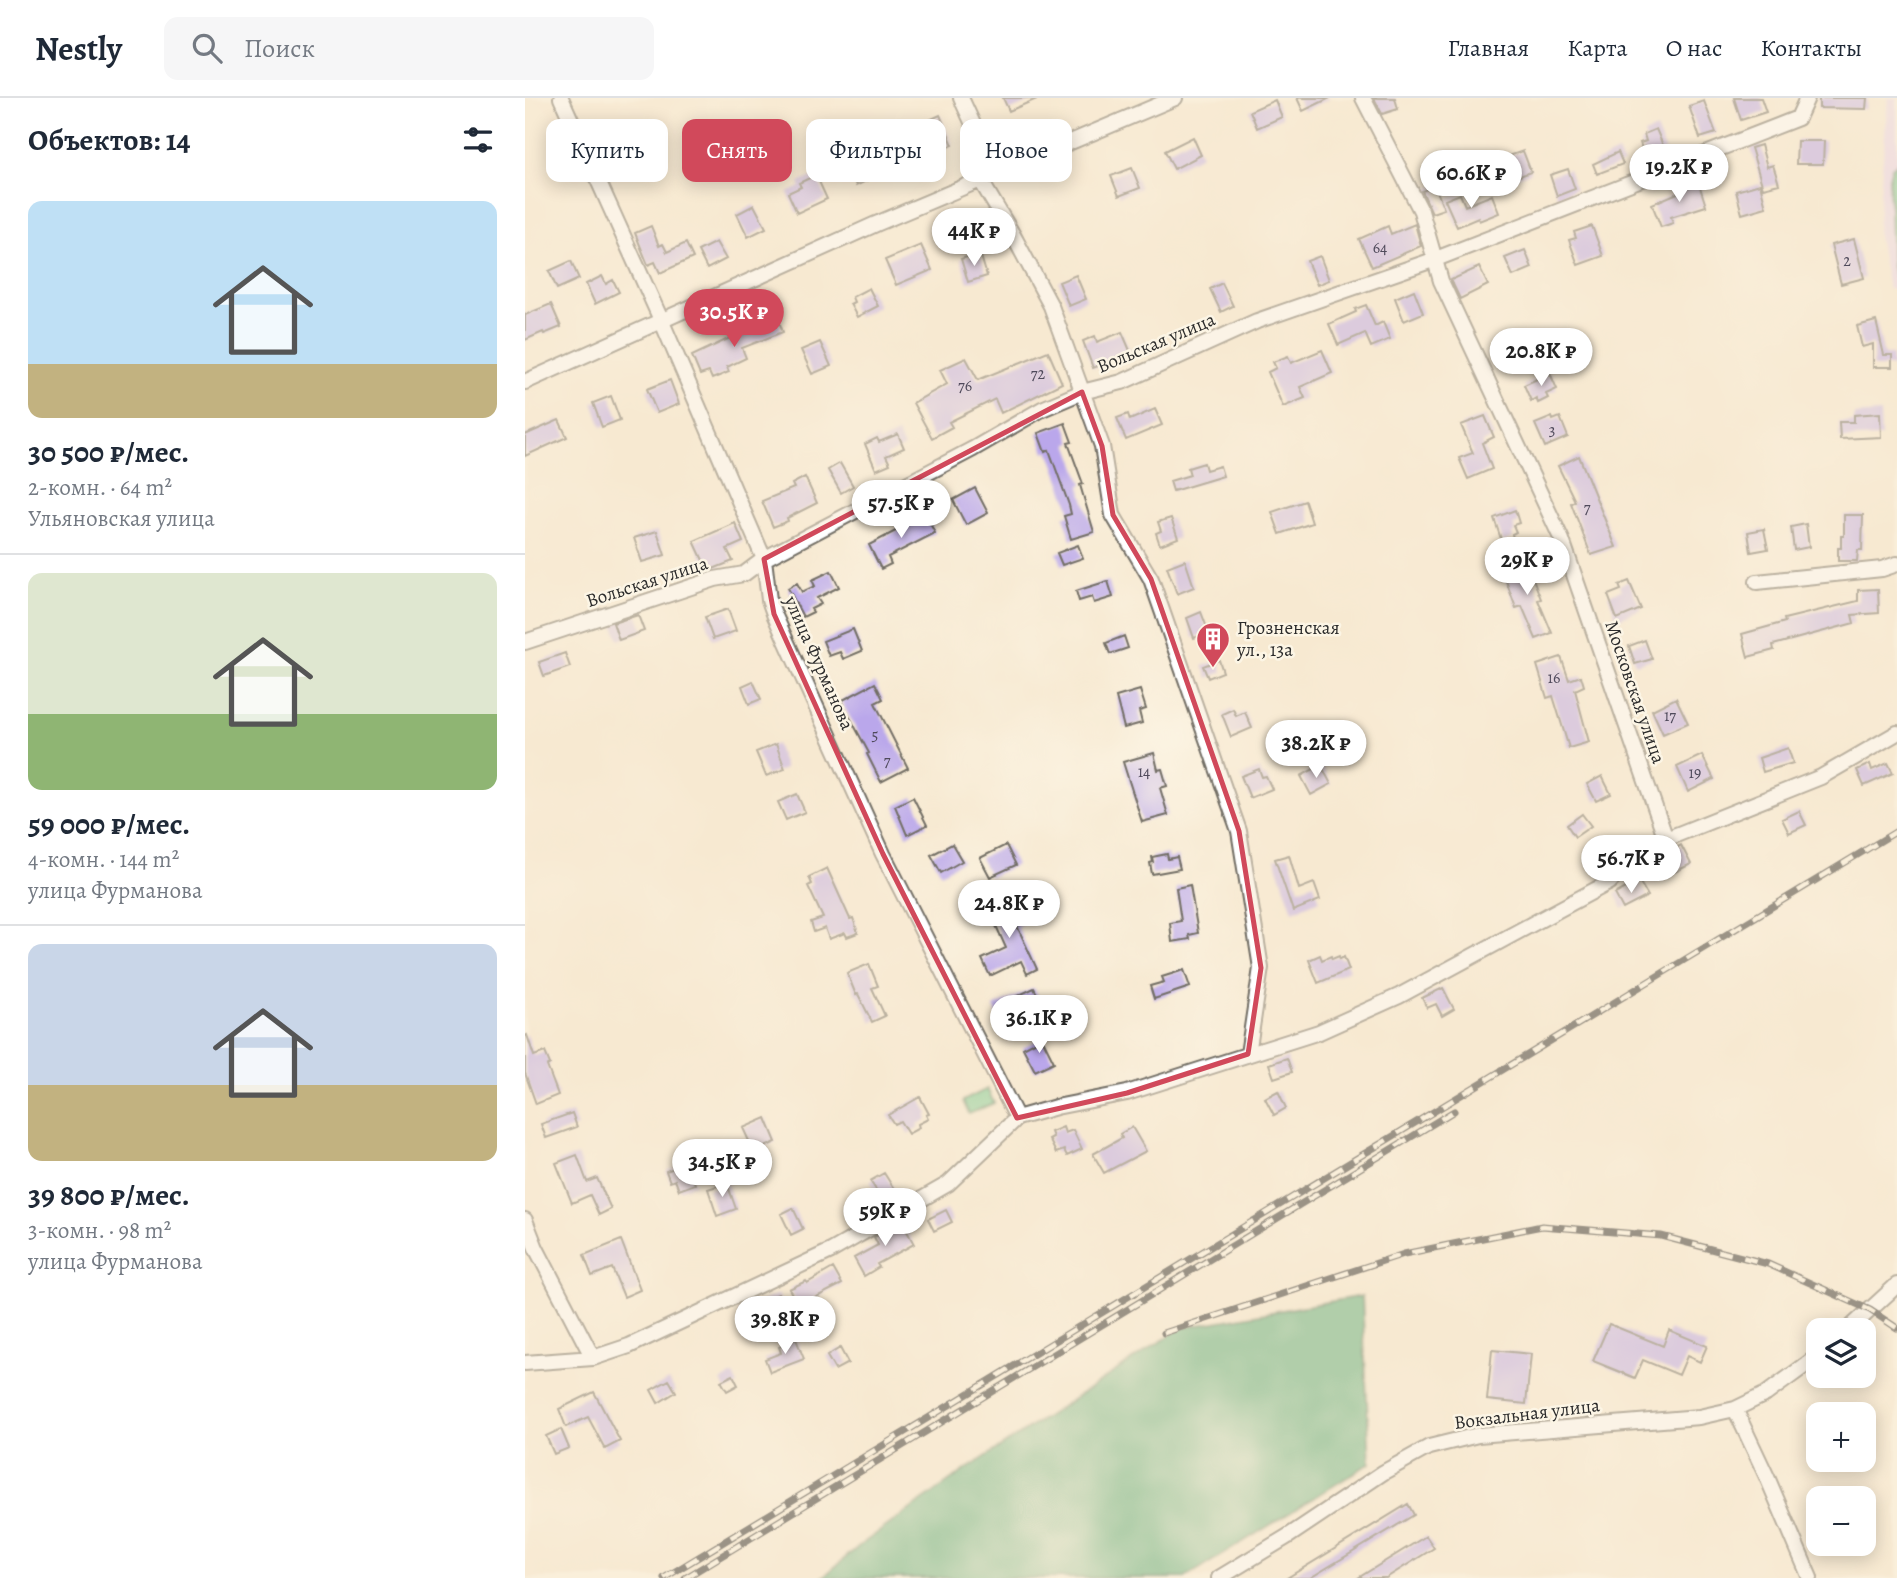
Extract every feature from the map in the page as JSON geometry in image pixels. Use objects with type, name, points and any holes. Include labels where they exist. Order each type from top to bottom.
[{"type":"street","name":"улица Фурманова","points":[[561,98],[764,559],[769,600],[774,614],[883,854],[1017,1118]]},
{"type":"street","points":[[961,98],[971,119]]},
{"type":"street","points":[[1072,142],[1175,98]]},
{"type":"street","name":"Московская улица","points":[[1363,98],[1421,211],[1441,281],[1562,540],[1666,839]]},
{"type":"street","name":"Вольская улица","points":[[525,642],[715,579],[744,574],[764,559],[974,449],[1042,409],[1083,392],[1122,382],[1257,321],[1436,259],[1798,118],[1807,98]]},
{"type":"street","points":[[525,382],[876,223],[978,182]]},
{"type":"street","points":[[982,182],[1051,306],[1102,446],[1113,515],[1151,579],[1238,831],[1261,968],[1248,1054]]},
{"type":"street","points":[[1757,582],[1882,569],[1897,564]]},
{"type":"street","points":[[525,1363],[593,1358],[629,1346],[831,1251],[948,1184],[1017,1118],[1127,1093],[1319,1032],[1399,996],[1611,882],[1636,855],[1666,839],[1821,777],[1897,733]]},
{"type":"street","points":[[525,1220],[536,1248],[593,1358]]},
{"type":"street","points":[[1861,1318],[1897,1285]]},
{"type":"street","name":"Вокзальная улица","points":[[1219,1578],[1290,1535],[1384,1472],[1429,1447],[1478,1435],[1699,1417],[1735,1409],[1766,1394],[1806,1365]]},
{"type":"street","points":[[1735,1409],[1810,1578]]},
{"type":"highlighted area","points":[[1082,392],[1102,446],[1113,515],[1151,579],[1239,831],[1261,968],[1248,1054],[1127,1093],[1017,1118],[883,854],[774,614],[764,559]]},
{"type":"shaded area","points":[[1888,98],[1897,98],[1897,289],[1888,289],[1877,231]]},
{"type":"green space","points":[[1897,163],[1897,278],[1892,266],[1889,178],[1892,167]]},
{"type":"green space","points":[[987,1089],[994,1103],[969,1114],[963,1101]]},
{"type":"green space","points":[[1362,1296],[1370,1463],[1185,1578],[822,1578],[859,1546],[964,1471],[1181,1328]]},
{"type":"building","points":[[1003,98],[1039,98],[1009,111]]},
{"type":"building","points":[[1297,98],[1330,98],[1303,111]]},
{"type":"building","points":[[1374,98],[1395,98],[1398,109],[1382,114]]},
{"type":"building","points":[[1734,98],[1761,98],[1766,112],[1741,120]]},
{"type":"building","points":[[1819,98],[1867,98],[1866,109],[1819,108]]},
{"type":"building","points":[[1275,100],[1282,117],[1257,128],[1250,111]]},
{"type":"building","points":[[1704,101],[1716,133],[1700,138],[1689,106]]},
{"type":"building","points":[[946,129],[953,145],[946,148]]},
{"type":"building","points":[[1656,129],[1665,150],[1645,157],[1640,143],[1646,141],[1644,134]]},
{"type":"building","points":[[1193,137],[1201,155],[1174,169],[1165,151]]},
{"type":"building","points":[[1797,141],[1824,141],[1823,164],[1796,164]]},
{"type":"building","points":[[1761,145],[1767,167],[1773,165],[1779,184],[1763,188],[1751,148]]},
{"type":"building","points":[[1523,151],[1531,172],[1514,178],[1506,157]]},
{"type":"building","points":[[1618,152],[1623,164],[1597,174],[1593,164]]},
{"type":"building","points":[[1132,168],[1140,188],[1119,196],[1111,176]]},
{"type":"building","points":[[1568,169],[1575,189],[1557,196],[1550,175]]},
{"type":"building","points":[[806,180],[806,182],[819,182],[827,199],[797,213],[788,193],[801,187],[799,183]]},
{"type":"building","points":[[1699,184],[1706,206],[1671,217],[1673,223],[1661,227],[1652,204],[1680,192],[1679,190]]},
{"type":"building","points":[[1760,184],[1766,207],[1742,214],[1736,191]]},
{"type":"building","points":[[1435,186],[1444,209],[1432,213],[1422,191]]},
{"type":"building","points":[[1460,194],[1465,206],[1492,195],[1499,213],[1457,227],[1445,200]]},
{"type":"building","points":[[754,205],[766,228],[748,237],[737,214]]},
{"type":"building","points":[[1415,224],[1421,246],[1372,267],[1359,239],[1388,226],[1391,234]]},
{"type":"building","points":[[651,226],[659,246],[663,244],[667,252],[686,243],[693,258],[660,273],[655,262],[648,265],[635,233]]},
{"type":"building","points":[[1592,226],[1603,256],[1578,265],[1569,240],[1576,238],[1574,232]]},
{"type":"building","points":[[1854,239],[1864,278],[1841,284],[1831,245]]},
{"type":"building","points":[[716,242],[726,259],[707,269],[698,251]]},
{"type":"building","points":[[921,245],[932,270],[896,285],[885,260]]},
{"type":"building","points":[[1525,250],[1532,268],[1513,276],[1505,258]]},
{"type":"building","points":[[980,253],[987,276],[968,282],[961,259]]},
{"type":"building","points":[[1320,256],[1329,280],[1317,285],[1307,261]]},
{"type":"building","points":[[571,261],[579,279],[557,289],[549,271]]},
{"type":"building","points":[[1479,267],[1488,285],[1460,299],[1451,280]]},
{"type":"building","points":[[1076,275],[1086,299],[1069,306],[1059,282]]},
{"type":"building","points":[[602,276],[606,284],[613,280],[619,292],[595,304],[586,284]]},
{"type":"building","points":[[1222,283],[1233,306],[1221,312],[1210,289]]},
{"type":"building","points":[[869,288],[878,306],[857,317],[850,304],[854,302],[852,297]]},
{"type":"building","points":[[1414,290],[1423,313],[1404,321],[1395,298]]},
{"type":"building","points":[[551,304],[561,327],[525,340],[525,315]]},
{"type":"building","points":[[1366,305],[1375,326],[1383,322],[1390,339],[1371,347],[1365,333],[1338,345],[1329,324]]},
{"type":"building","points":[[777,316],[783,332],[742,348],[746,358],[727,367],[729,372],[712,379],[709,372],[700,375],[692,356]]},
{"type":"building","points":[[1876,321],[1884,355],[1892,355],[1892,367],[1873,367],[1873,344],[1862,347],[1857,326]]},
{"type":"building","points":[[1122,332],[1131,353],[1093,368],[1083,341],[1095,336],[1097,342]]},
{"type":"building","points":[[820,342],[831,366],[812,374],[801,350]]},
{"type":"building","points":[[1322,350],[1332,373],[1300,387],[1305,398],[1283,407],[1268,372],[1276,368],[1273,362],[1288,356],[1291,363]]},
{"type":"building","points":[[1048,351],[1062,383],[1001,413],[995,399],[949,422],[952,427],[932,438],[913,403],[947,384],[940,370],[966,358],[978,380]]},
{"type":"building","points":[[1550,373],[1557,389],[1546,394],[1548,398],[1538,403],[1536,398],[1531,401],[1524,385]]},
{"type":"building","points":[[670,380],[679,404],[657,413],[647,389]]},
{"type":"building","points":[[611,396],[620,420],[602,427],[593,403]]},
{"type":"building","points":[[1155,409],[1162,425],[1126,440],[1117,418],[1128,414],[1130,420]]},
{"type":"building","points":[[1880,413],[1881,437],[1840,439],[1839,422],[1854,422],[1854,415]]},
{"type":"building","points":[[1485,416],[1494,437],[1482,443],[1492,469],[1468,479],[1459,458],[1473,453],[1461,425]]},
{"type":"building","points":[[1552,417],[1553,420],[1560,417],[1568,437],[1545,447],[1535,424]]},
{"type":"building","points":[[559,420],[567,437],[525,456],[525,435]]},
{"type":"building","points":[[1065,423],[1072,442],[1068,443],[1083,484],[1080,485],[1094,532],[1071,539],[1064,516],[1071,514],[1069,505],[1049,450],[1045,452],[1038,433]]},
{"type":"building","points":[[898,434],[904,448],[886,456],[890,464],[876,470],[865,444],[877,438],[879,442]]},
{"type":"building","points":[[1579,456],[1616,547],[1591,555],[1571,503],[1575,501],[1558,466]]},
{"type":"building","points":[[840,463],[853,486],[841,493],[828,470]]},
{"type":"building","points":[[1204,463],[1206,470],[1220,466],[1223,476],[1173,491],[1170,481],[1190,475],[1188,468]]},
{"type":"building","points":[[805,477],[817,503],[773,527],[762,501],[794,488],[792,484]]},
{"type":"building","points":[[975,488],[988,513],[966,525],[953,500]]},
{"type":"building","points":[[1305,501],[1312,523],[1280,534],[1272,512]]},
{"type":"building","points":[[1515,510],[1519,523],[1513,525],[1516,532],[1512,534],[1513,538],[1502,542],[1494,518]]},
{"type":"building","points":[[925,514],[935,533],[888,557],[891,564],[881,569],[869,545]]},
{"type":"building","points":[[1844,515],[1863,515],[1862,550],[1858,550],[1857,561],[1838,561],[1838,548],[1841,548],[1841,536],[1844,536]]},
{"type":"building","points":[[1171,518],[1178,538],[1160,545],[1156,533],[1161,531],[1158,522]]},
{"type":"building","points":[[735,523],[743,542],[727,549],[733,561],[708,571],[694,541]]},
{"type":"building","points":[[1806,524],[1809,547],[1794,550],[1791,527]]},
{"type":"building","points":[[1764,529],[1768,549],[1751,552],[1748,532]]},
{"type":"building","points":[[657,531],[665,555],[642,562],[634,538]]},
{"type":"building","points":[[1078,545],[1083,558],[1062,565],[1057,553]]},
{"type":"building","points":[[1185,560],[1194,587],[1177,594],[1167,567]]},
{"type":"building","points":[[1526,561],[1552,633],[1536,639],[1522,606],[1516,608],[1502,570]]},
{"type":"building","points":[[831,571],[839,587],[817,598],[821,604],[803,617],[788,588],[797,583],[802,592],[815,586],[812,580]]},
{"type":"building","points":[[1108,581],[1113,597],[1094,603],[1092,597],[1079,601],[1076,591]]},
{"type":"building","points":[[1629,581],[1641,609],[1617,619],[1608,595],[1621,590],[1619,585]]},
{"type":"building","points":[[1878,589],[1879,613],[1852,615],[1854,623],[1773,645],[1774,650],[1748,657],[1742,634],[1785,622],[1784,619],[1858,601],[1858,590]]},
{"type":"building","points":[[728,609],[736,631],[713,639],[705,617]]},
{"type":"building","points":[[1201,612],[1209,633],[1194,638],[1187,618]]},
{"type":"building","points":[[638,615],[644,631],[619,640],[613,623]]},
{"type":"building","points":[[853,629],[862,651],[843,659],[840,652],[829,656],[823,641]]},
{"type":"building","points":[[1124,636],[1128,648],[1110,654],[1106,643]]},
{"type":"building","points":[[1645,640],[1652,659],[1635,664],[1629,646]]},
{"type":"building","points":[[565,653],[570,667],[544,676],[539,662]]},
{"type":"building","points":[[1561,657],[1569,680],[1581,676],[1584,686],[1575,690],[1589,742],[1569,748],[1553,696],[1547,698],[1537,665]]},
{"type":"building","name":"Грозненская ул., 13а","points":[[1219,660],[1223,672],[1208,678],[1203,666]]},
{"type":"building","points":[[753,681],[761,699],[749,704],[742,686]]},
{"type":"building","points":[[875,683],[883,699],[875,703],[908,768],[881,782],[841,701]]},
{"type":"building","points":[[1140,690],[1146,709],[1139,711],[1142,723],[1124,728],[1116,697]]},
{"type":"building","points":[[1676,698],[1688,723],[1663,734],[1652,710]]},
{"type":"building","points":[[1233,709],[1236,716],[1245,712],[1252,728],[1231,737],[1222,714]]},
{"type":"building","points":[[776,744],[785,769],[766,776],[756,752]]},
{"type":"building","points":[[1788,748],[1793,763],[1763,772],[1759,758]]},
{"type":"building","points":[[1154,753],[1158,770],[1162,769],[1167,786],[1160,788],[1168,815],[1142,822],[1123,762]]},
{"type":"building","points":[[1702,755],[1714,779],[1688,792],[1677,767]]},
{"type":"building","points":[[1888,763],[1893,773],[1864,786],[1857,770],[1870,764],[1872,770]]},
{"type":"building","points":[[1321,765],[1331,784],[1311,795],[1301,776]]},
{"type":"building","points":[[1259,769],[1272,789],[1250,798],[1241,776]]},
{"type":"building","points":[[1602,776],[1611,794],[1596,801],[1587,784]]},
{"type":"building","points":[[797,794],[805,812],[786,820],[778,802]]},
{"type":"building","points":[[913,797],[927,825],[907,835],[895,806]]},
{"type":"building","points":[[1799,811],[1806,825],[1789,833],[1782,819]]},
{"type":"building","points":[[1582,814],[1591,826],[1575,837],[1567,825]]},
{"type":"building","points":[[952,844],[962,861],[941,873],[931,855]]},
{"type":"building","points":[[1006,845],[1016,865],[990,877],[980,858]]},
{"type":"building","points":[[1681,845],[1691,864],[1667,876],[1657,858]]},
{"type":"building","points":[[1167,854],[1168,859],[1177,857],[1180,869],[1152,874],[1152,857]]},
{"type":"building","points":[[1289,855],[1299,889],[1314,883],[1320,900],[1293,911],[1275,859]]},
{"type":"building","points":[[827,868],[858,933],[847,937],[845,933],[829,939],[825,928],[814,932],[811,922],[823,918],[808,886],[812,884],[809,877]]},
{"type":"building","points":[[1639,881],[1648,896],[1623,909],[1615,894]]},
{"type":"building","points":[[1190,885],[1198,933],[1189,935],[1190,939],[1172,942],[1170,923],[1181,921],[1176,888]]},
{"type":"building","points":[[1014,898],[1025,922],[1017,926],[1037,969],[1027,974],[1021,961],[990,976],[982,959],[1006,948],[989,910]]},
{"type":"building","points":[[1320,955],[1322,960],[1331,956],[1332,959],[1344,957],[1349,970],[1318,983],[1309,960]]},
{"type":"building","points":[[869,964],[878,986],[872,988],[885,1016],[872,1022],[847,973]]},
{"type":"building","points":[[1184,970],[1190,987],[1154,999],[1150,986],[1164,982],[1162,977]]},
{"type":"building","points":[[1034,988],[1044,1009],[1004,1027],[994,1007]]},
{"type":"building","points":[[1443,988],[1454,1009],[1442,1016],[1436,1004],[1427,1008],[1422,998]]},
{"type":"building","points":[[527,1035],[534,1056],[545,1052],[550,1064],[547,1066],[558,1095],[536,1104],[525,1073]]},
{"type":"building","points":[[1042,1038],[1054,1062],[1035,1071],[1023,1048]]},
{"type":"building","points":[[1287,1058],[1292,1072],[1274,1078],[1269,1064]]},
{"type":"building","points":[[1278,1091],[1286,1108],[1274,1115],[1265,1098]]},
{"type":"building","points":[[920,1097],[929,1114],[926,1115],[928,1119],[908,1134],[900,1121],[894,1124],[888,1115]]},
{"type":"building","points":[[572,1113],[577,1127],[546,1138],[541,1124]]},
{"type":"building","points":[[766,1118],[776,1142],[754,1152],[743,1128]]},
{"type":"building","points":[[1063,1127],[1065,1133],[1073,1130],[1082,1149],[1067,1156],[1064,1150],[1056,1153],[1049,1139],[1053,1137],[1051,1132]]},
{"type":"building","points":[[1132,1127],[1146,1151],[1104,1173],[1093,1154],[1122,1138],[1120,1134]]},
{"type":"building","points":[[577,1155],[587,1182],[597,1178],[611,1209],[599,1215],[590,1195],[572,1203],[556,1163]]},
{"type":"building","points":[[687,1163],[695,1184],[679,1190],[675,1180],[670,1182],[666,1171]]},
{"type":"building","points":[[884,1173],[896,1192],[884,1201],[870,1181]]},
{"type":"building","points":[[727,1183],[736,1209],[717,1216],[708,1189]]},
{"type":"building","points":[[793,1208],[803,1229],[791,1235],[781,1214]]},
{"type":"building","points":[[946,1210],[952,1222],[934,1231],[928,1219]]},
{"type":"building","points":[[902,1222],[914,1244],[877,1264],[879,1267],[864,1276],[854,1258],[878,1245],[874,1237]]},
{"type":"building","points":[[621,1240],[640,1290],[624,1297],[612,1268],[592,1276],[584,1255]]},
{"type":"building","points":[[833,1268],[842,1284],[799,1306],[789,1289],[806,1281],[807,1283]]},
{"type":"building","points":[[778,1294],[786,1314],[748,1332],[738,1312]]},
{"type":"building","points":[[1609,1324],[1663,1346],[1669,1330],[1707,1346],[1700,1362],[1687,1356],[1679,1375],[1643,1360],[1635,1378],[1593,1361]]},
{"type":"building","points":[[796,1339],[804,1359],[770,1372],[765,1359],[781,1353],[779,1347]]},
{"type":"building","points":[[840,1348],[848,1363],[835,1370],[827,1356]]},
{"type":"building","points":[[1492,1350],[1531,1354],[1526,1404],[1487,1400]]},
{"type":"building","points":[[733,1375],[738,1385],[727,1391],[721,1381]]},
{"type":"building","points":[[669,1380],[676,1392],[658,1403],[651,1390]]},
{"type":"building","points":[[594,1392],[620,1441],[605,1449],[588,1417],[566,1427],[559,1409]]},
{"type":"building","points":[[561,1429],[569,1448],[554,1454],[546,1436]]},
{"type":"building","points":[[1408,1504],[1414,1515],[1310,1578],[1287,1578]]},
{"type":"building","points":[[1426,1536],[1434,1548],[1386,1578],[1358,1578]]},
{"type":"railway","points":[[664,1578],[1897,831]]},
{"type":"railway","points":[[685,1578],[1454,1111]]},
{"type":"railway","points":[[1164,1333],[1404,1254],[1542,1226],[1661,1236],[1768,1264],[1870,1310],[1897,1328]]},
{"type":"place","name":"Грозненская ул., 13а","points":[[1213,669]]}]
